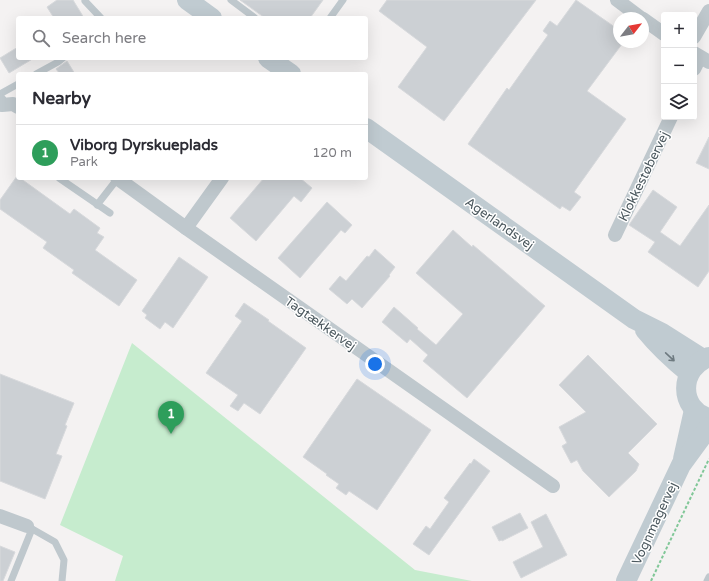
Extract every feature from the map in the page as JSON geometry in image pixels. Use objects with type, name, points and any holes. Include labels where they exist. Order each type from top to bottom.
[{"type":"street","points":[[187,0],[209,16]]},
{"type":"street","points":[[617,0],[633,12]]},
{"type":"street","points":[[697,32],[709,11]]},
{"type":"street","points":[[649,24],[661,32]]},
{"type":"street","points":[[271,60],[288,72]]},
{"type":"street","points":[[0,102],[16,106]]},
{"type":"street","name":"Klokkestøbervej","points":[[615,235],[670,120]]},
{"type":"street","name":"Agerlandsvej","points":[[368,129],[634,318],[706,358]]},
{"type":"street","name":"Tagtækkervej","points":[[121,180],[186,228],[553,486]]},
{"type":"street","points":[[186,228],[221,180]]},
{"type":"street","name":"Agerlandsvej","points":[[634,318],[657,344],[689,373]]},
{"type":"street","points":[[702,414],[689,403],[686,393],[686,383],[689,373],[695,365],[706,358]]},
{"type":"street","name":"Vognmagervej","points":[[626,581],[681,465],[702,414]]},
{"type":"street","name":"Vognmagervej","points":[[681,465],[709,427]]},
{"type":"street","points":[[0,516],[30,528]]},
{"type":"lane","points":[[231,0],[253,16]]},
{"type":"lane","points":[[331,16],[343,0]]},
{"type":"lane","points":[[85,1],[99,16]]},
{"type":"lane","points":[[40,72],[60,60]]},
{"type":"lane","points":[[0,102],[16,86]]},
{"type":"lane","points":[[62,180],[110,213]]},
{"type":"lane","points":[[97,205],[116,180]]},
{"type":"lane","points":[[11,581],[30,528],[55,542],[64,560],[62,581]]},
{"type":"lane","points":[[707,581],[709,577]]},
{"type":"path","points":[[651,581],[709,459]]},
{"type":"green space","points":[[132,343],[415,570],[472,581],[115,581],[123,556],[60,525]]},
{"type":"building","points":[[57,0],[73,0],[83,16],[53,16],[47,7]]},
{"type":"building","points":[[240,0],[323,0],[311,16],[262,16]]},
{"type":"building","points":[[387,0],[536,0],[444,121],[398,87],[427,47],[379,11]]},
{"type":"building","points":[[576,0],[613,26],[613,48],[619,48],[587,91],[626,119],[574,192],[581,197],[570,211],[562,206],[560,209],[468,144],[507,88],[509,90],[548,35],[543,31],[550,21],[557,26]]},
{"type":"building","points":[[16,48],[16,60],[31,60],[9,73],[0,58]]},
{"type":"building","points":[[67,61],[74,72],[58,72],[56,69]]},
{"type":"building","points":[[709,137],[709,169],[696,163]]},
{"type":"building","points":[[16,177],[16,180],[23,180],[70,214],[74,209],[100,228],[97,233],[104,237],[95,250],[137,280],[119,306],[72,273],[74,270],[43,248],[47,242],[0,209],[0,200]]},
{"type":"building","points":[[262,180],[302,180],[312,188],[301,202],[294,196],[256,241],[230,218]]},
{"type":"building","points":[[653,190],[677,207],[660,232],[680,246],[709,205],[709,271],[698,287],[648,252],[655,242],[629,225]]},
{"type":"building","points":[[327,202],[352,225],[345,233],[341,230],[300,278],[278,258]]},
{"type":"building","points":[[453,230],[545,306],[467,398],[423,361],[428,355],[410,339],[407,343],[382,322],[394,307],[436,345],[463,314],[416,273]]},
{"type":"building","points":[[375,249],[395,267],[389,275],[390,276],[362,308],[352,299],[347,304],[329,289],[340,276],[346,281],[367,256],[369,257]]},
{"type":"building","points":[[179,257],[208,277],[173,328],[165,322],[160,329],[145,318],[147,315],[142,311]]},
{"type":"building","points":[[244,303],[306,348],[260,414],[244,403],[238,411],[230,406],[238,395],[206,373],[242,321],[235,316]]},
{"type":"building","points":[[588,355],[657,424],[628,453],[639,464],[636,471],[609,497],[583,471],[577,460],[571,463],[562,446],[567,443],[559,427],[586,412],[559,385]]},
{"type":"building","points":[[0,374],[74,403],[56,454],[62,456],[45,499],[0,481]]},
{"type":"building","points":[[357,379],[431,430],[377,510],[349,491],[346,495],[336,488],[339,484],[303,457]]},
{"type":"building","points":[[474,459],[490,471],[429,555],[413,544],[426,526],[430,529],[449,502],[444,498]]},
{"type":"building","points":[[520,513],[528,528],[502,541],[499,541],[492,527]]},
{"type":"building","points":[[546,514],[567,555],[521,578],[513,562],[543,547],[531,522]]},
{"type":"building","points":[[0,546],[15,552],[3,581],[0,581]]},
{"type":"place","name":"Viborg Dyrskueplads","points":[[171,434]]}]
